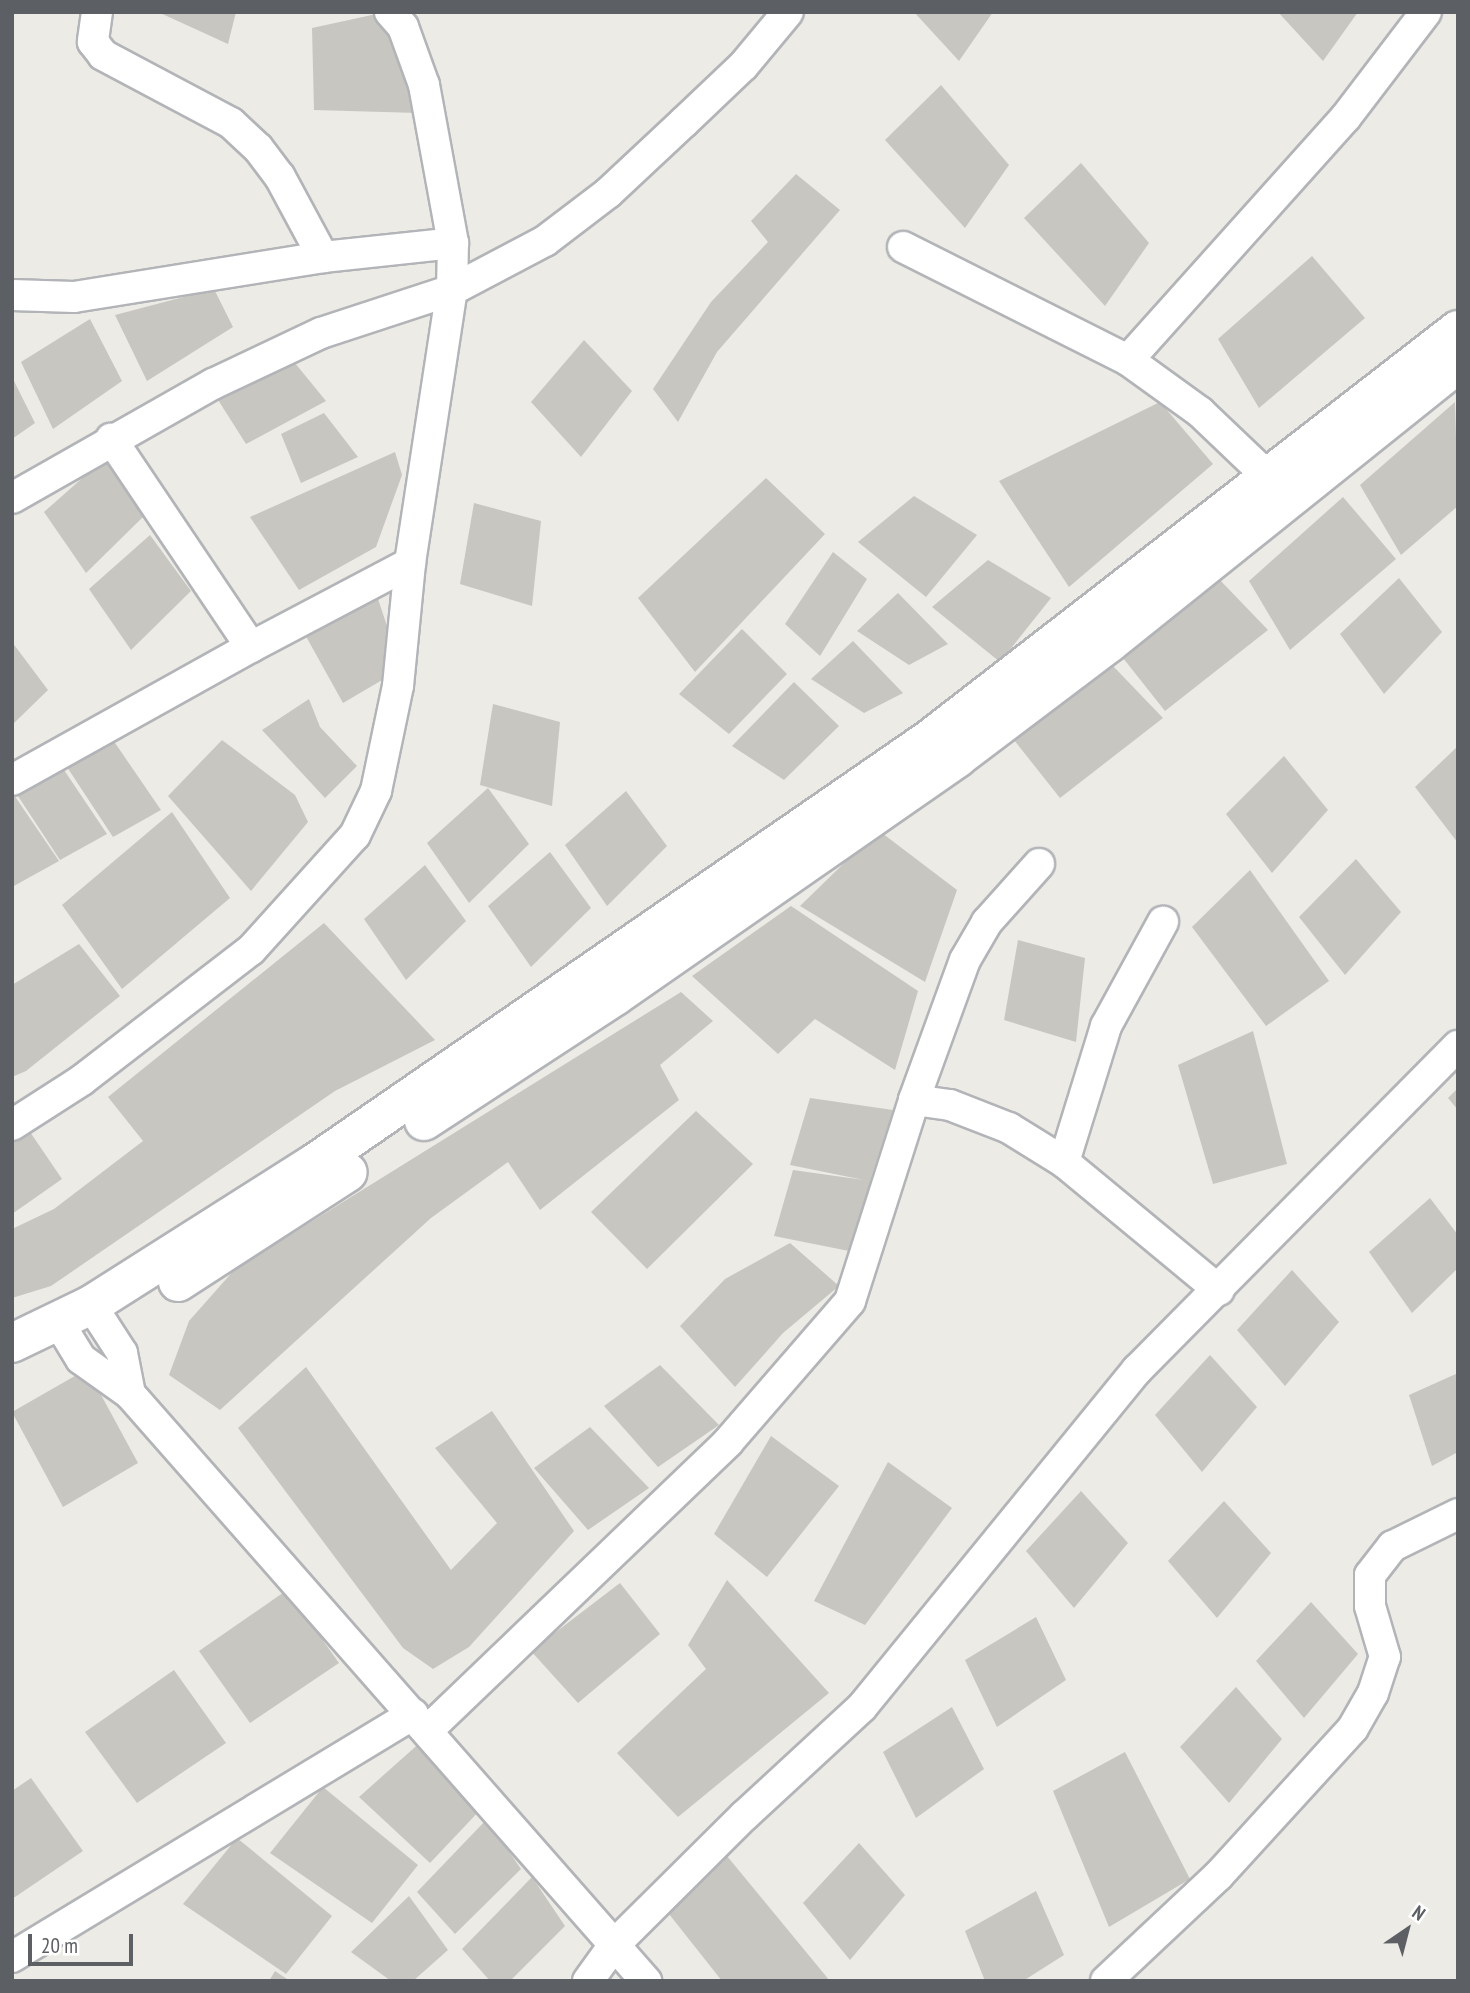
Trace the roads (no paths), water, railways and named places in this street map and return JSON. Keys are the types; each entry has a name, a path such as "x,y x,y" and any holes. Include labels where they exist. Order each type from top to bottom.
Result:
{"main road":[{"path":"1279,486 1458,330"},
{"path":"12,1369 81,1325 930,739 1091,618 1458,363"},
{"path":"12,1343 81,1325"}],"street":[{"path":"97,12 93,42 103,55 231,123 258,148 280,177 323,257"},
{"path":"12,1125 82,1080 251,950 355,835 376,791 398,686 410,563 452,290 453,243 424,85 403,27 390,12"},
{"path":"12,498 111,439 321,333 452,290 545,241 608,193 743,66 788,12"},
{"path":"1128,360 1346,117 1426,12"},
{"path":"12,295 74,297 323,257 453,243"},
{"path":"903,247 1128,360 1200,412 1279,486"},
{"path":"111,439 251,647"},
{"path":"12,780 251,647 410,563"},
{"path":"12,1957 420,1722 728,1442 850,1301 914,1100 965,960 987,922 1039,864"},
{"path":"1064,1162 1106,1026 1129,977 1163,922"},
{"path":"589,1981 614,1945 745,1815 862,1707 1137,1370 1458,1046"},
{"path":"914,1100 950,1105 1009,1128 1064,1162 1219,1290"},
{"path":"81,1325 96,1374 130,1394 646,1981"},
{"path":"1105,1981 1218,1877 1353,1728 1373,1693 1385,1657 1370,1606 1370,1574 1393,1546 1458,1514"}]}
